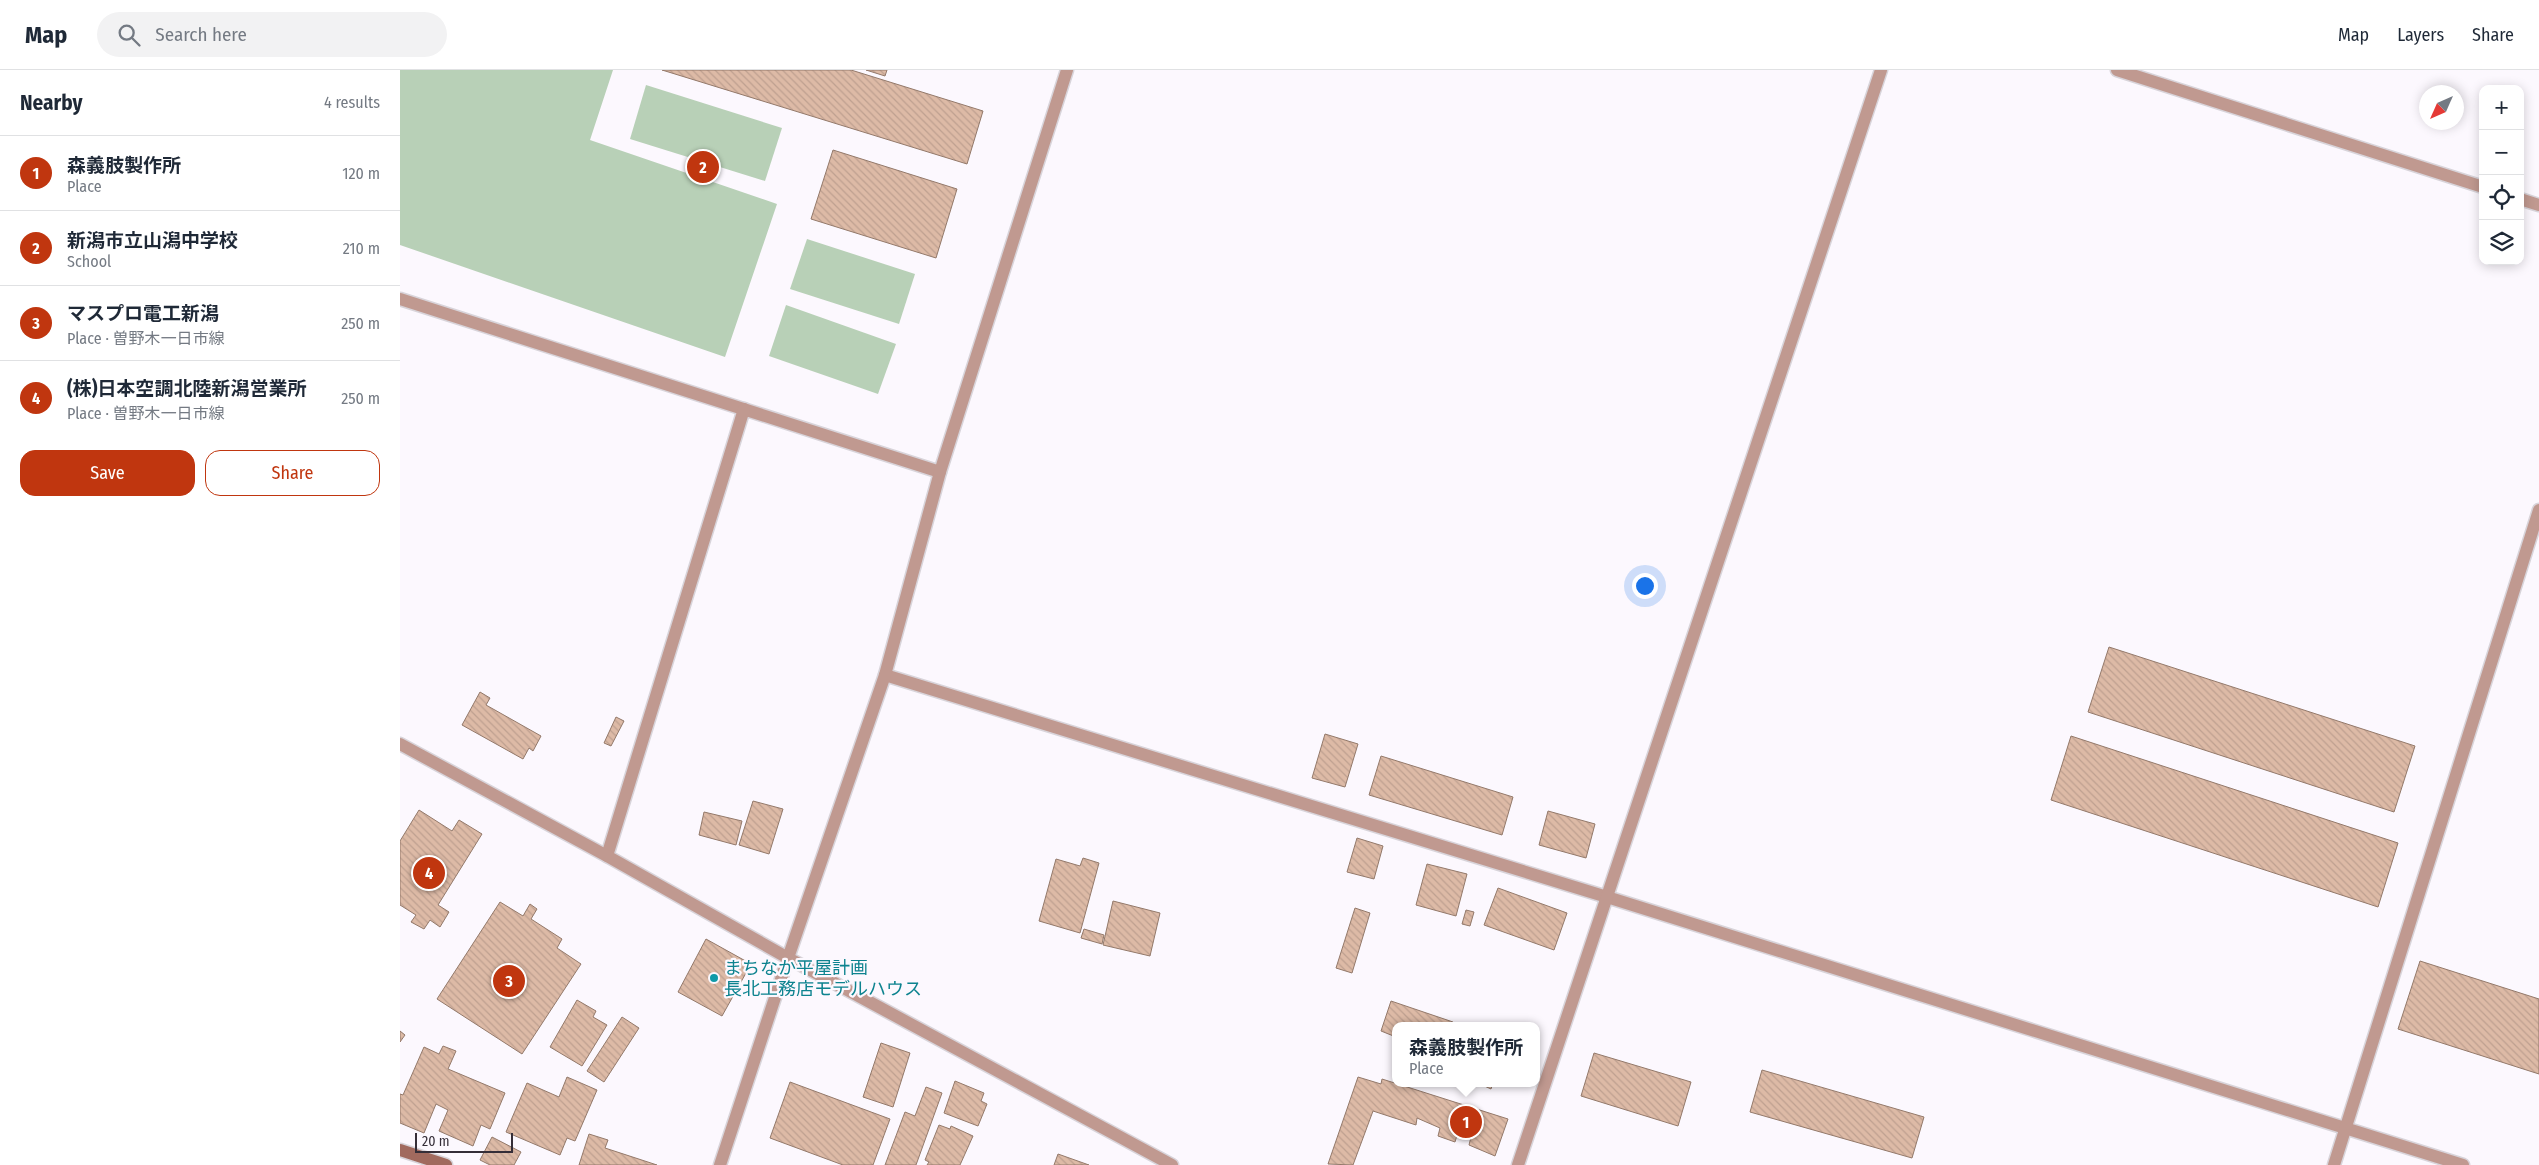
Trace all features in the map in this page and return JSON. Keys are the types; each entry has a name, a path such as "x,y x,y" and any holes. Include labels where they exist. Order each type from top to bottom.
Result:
{"main road":[{"path":"400,1150 446,1165"}],"street":[{"path":"720,1165 788,958 885,675 940,472 1067,70"},
{"path":"1518,1165 1881,70"},
{"path":"2117,70 2479,186"},
{"path":"2524,200 2539,205"},
{"path":"400,299 940,472"},
{"path":"607,856 744,409"},
{"path":"2334,1165 2539,510"},
{"path":"885,675 1607,897 2463,1165"},
{"path":"400,744 607,856 788,958 1172,1165"}],"green space":[{"path":"400,70 613,70 590,140 777,204 725,357 400,245"},
{"path":"646,85 782,128 765,181 630,139"},
{"path":"807,239 915,274 899,324 790,289"},
{"path":"786,305 896,344 878,394 769,356"}],"building":[{"path":"662,70 851,70 983,111 967,164"},
{"path":"866,70 887,70 885,76"},
{"path":"833,150 957,189 936,258 811,219"},
{"path":"2109,647 2415,746 2394,812 2088,712"},
{"path":"480,692 490,698 486,705 541,736 533,751 529,748 523,759 462,725"},
{"path":"616,717 624,721 611,746 604,743"},
{"path":"1325,734 1358,744 1345,787 1312,778"},
{"path":"2071,736 2398,843 2378,907 2051,800"},
{"path":"1381,756 1513,797 1502,835 1369,795"},
{"path":"753,801 783,809 769,854 739,845"},
{"path":"419,810 452,831 459,820 482,834 438,905 449,912 440,927 430,920 424,929 411,922 416,915 400,905 400,841"},
{"path":"1548,811 1595,824 1586,858 1539,845"},
{"path":"704,812 742,821 736,845 699,835"},
{"path":"1357,838 1383,846 1374,879 1347,872"},
{"path":"1083,858 1099,863 1080,933 1039,921 1056,859 1080,866"},
{"path":"1427,864 1467,874 1456,916 1416,905"},
{"path":"1498,888 1567,913 1554,950 1484,925"},
{"path":"1113,901 1160,913 1150,956 1103,945"},
{"path":"500,902 523,916 530,904 537,909 531,919 562,939 557,948 581,964 522,1054 437,999"},
{"path":"1355,908 1370,913 1352,973 1336,968"},
{"path":"1466,910 1474,912 1470,926 1462,924"},
{"path":"1084,929 1104,935 1102,944 1081,938"},
{"name":"まちなか平屋計画 長北工務店モデルハウス","path":"706,939 751,964 722,1016 678,992"},
{"path":"2420,961 2539,999 2539,1074 2398,1029"},
{"path":"577,1000 596,1011 593,1017 607,1025 582,1066 550,1047"},
{"path":"1391,1001 1453,1022 1392,1022 1392,1035 1381,1031"},
{"path":"622,1017 639,1028 604,1082 587,1071"},
{"path":"400,1031 405,1035 400,1042"},
{"path":"881,1043 910,1053 893,1107 863,1097"},
{"path":"443,1046 456,1051 448,1069 505,1093 490,1129 481,1125 473,1146 439,1131 448,1110 436,1104 424,1133 400,1123 400,1094 403,1095 424,1047 439,1054"},
{"path":"1594,1053 1691,1082 1678,1126 1581,1096"},
{"path":"1762,1070 1924,1117 1912,1158 1750,1112"},
{"path":"567,1077 597,1090 575,1141 567,1138 560,1155 506,1132 527,1083 559,1097"},
{"path":"1358,1077 1381,1084 1382,1079 1392,1082 1392,1087 1407,1087 1508,1119 1495,1156 1469,1145 1471,1137 1458,1132 1455,1142 1438,1136 1440,1128 1417,1118 1416,1125 1373,1111 1353,1165 1328,1164"},
{"path":"955,1081 984,1093 981,1101 987,1104 978,1126 944,1113"},
{"path":"790,1082 890,1119 873,1165 843,1165 770,1138"},
{"path":"926,1087 942,1093 916,1165 885,1165 905,1112 915,1116"},
{"path":"939,1125 950,1129 951,1126 973,1136 960,1165 927,1165 929,1162 925,1160"},
{"path":"589,1134 608,1140 605,1148 657,1165 579,1165"},
{"path":"492,1137 521,1152 514,1165 490,1165 480,1160"},
{"path":"1058,1154 1089,1165 1054,1165"}],"place":[{"name":"新潟市立山潟中学校","path":"703,167"},
{"name":"(株)日本空調北陸新潟営業所","path":"429,873"},
{"name":"まちなか平屋計画 長北工務店モデルハウス","path":"714,978"},
{"name":"マスプロ電工新潟","path":"509,981"},
{"name":"森義肢製作所","path":"1466,1122"}]}
